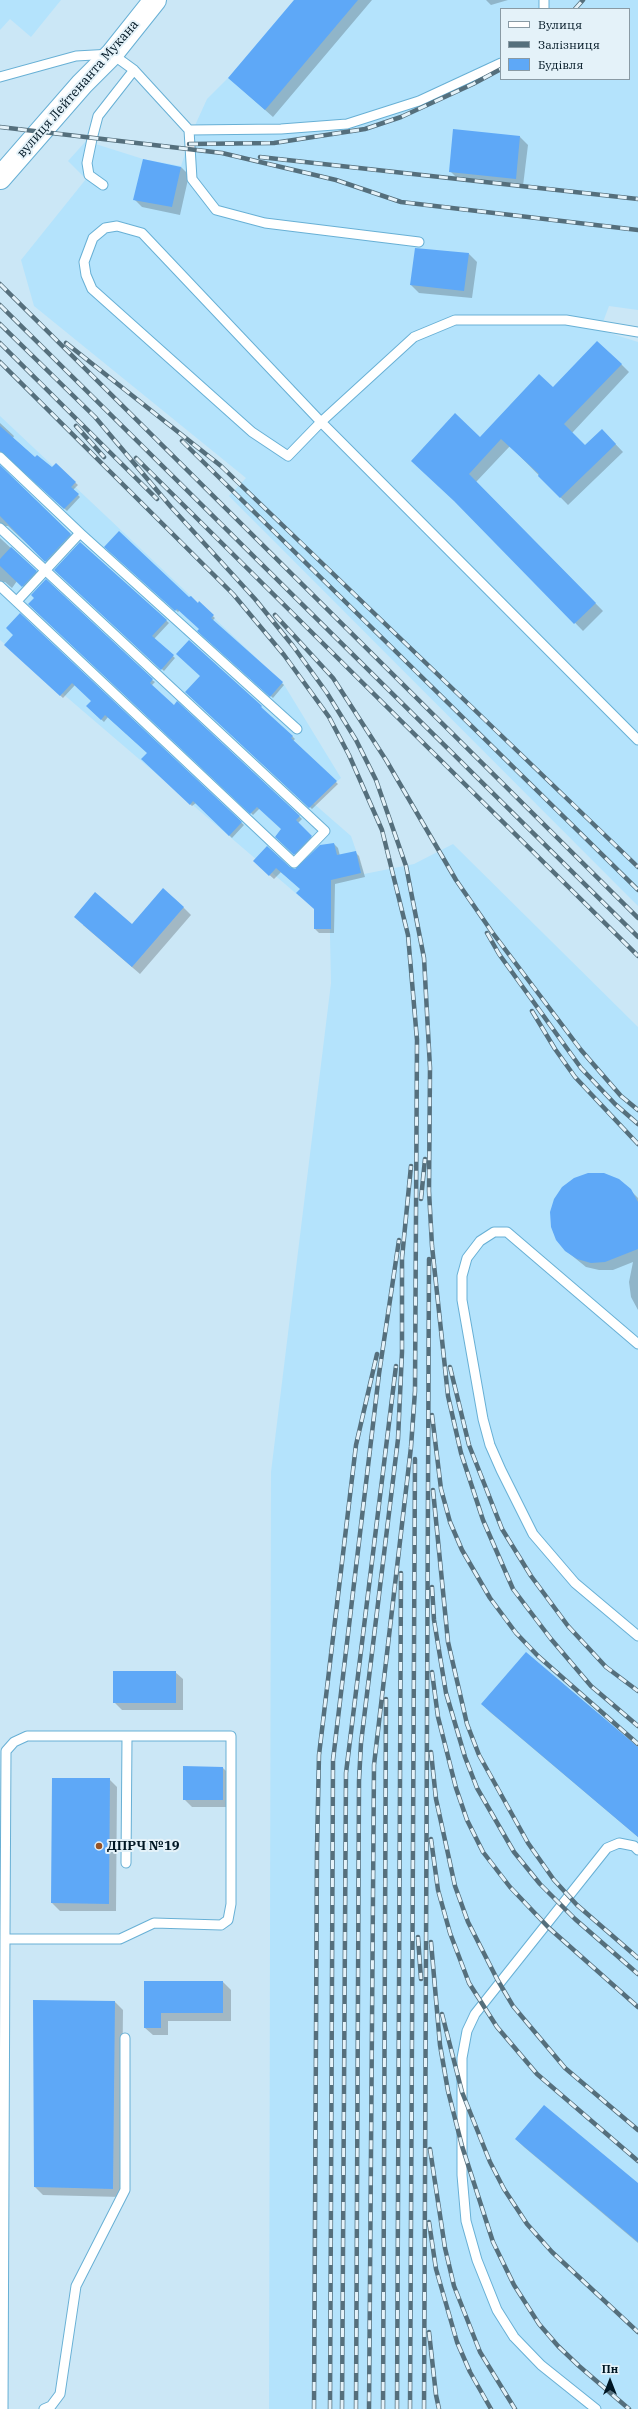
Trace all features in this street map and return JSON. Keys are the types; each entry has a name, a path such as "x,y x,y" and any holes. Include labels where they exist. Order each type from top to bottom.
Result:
{"main road":[{"name":"вулиця Лейтенанта Мукана","path":"0,178 82,84 112,54 155,0"}],"lane":[{"path":"0,77 76,56 112,54 134,70 189,130 192,179 216,210 265,223 419,242"},
{"path":"189,130 281,130 347,124 419,101 500,64"},
{"path":"103,185 89,175 87,163 98,116 134,70"},
{"path":"638,332 566,320 455,320 414,337 321,422 288,456 252,432 92,289 86,275 84,262 93,238 105,228 117,226 142,233 321,422 638,740"},
{"path":"0,457 80,533 297,729"},
{"path":"0,528 325,831 294,862 0,586"},
{"path":"17,602 80,533"},
{"path":"638,1344 506,1232 494,1232 480,1241 467,1258 462,1276 462,1300 482,1419 498,1464 533,1534 575,1583 638,1636"},
{"path":"3,2409 5,1939 6,1751 14,1742 27,1736 231,1736 230,1904 228,1920 222,1925 154,1923 120,1939 5,1939"},
{"path":"126,1863 127,1737"},
{"path":"596,2409 541,2365 514,2337 498,2310 477,2260 466,2222 462,2175 462,2058 467,2031 475,2014 607,1848 619,1843 634,1846 638,1850"},
{"path":"44,2409 51,2406 60,2394 76,2286 125,2190 125,2038"}],"shaded area":[{"path":"0,0 61,0 31,37 10,19 0,30"},
{"path":"294,0 638,0 638,310 609,306 600,330 638,342 638,906 229,496 246,478 34,306 21,260 86,179 68,161 86,141 143,159 181,166 192,132 207,99 228,78"},
{"path":"0,416 283,683 341,778 312,802 351,836 364,874 414,864 453,844 638,1027 638,2409 269,2409 271,1472 331,983 329,890 299,896 0,640"}],"building":[{"path":"294,0 358,0 265,110 228,78"},
{"path":"453,129 520,136 516,179 449,172"},
{"path":"143,159 181,167 172,207 133,200"},
{"path":"415,248 469,253 464,291 410,285"},
{"path":"597,341 622,364 564,424 585,445 602,429 616,444 560,498 538,476 539,474 501,439 469,474 596,603 574,624 454,501 411,461 455,413 480,437 539,374 553,387"},
{"path":"0,426 35,457 37,455 52,467 56,463 76,482 71,487 79,494 64,509 0,451"},
{"path":"0,465 71,534 45,562 0,516"},
{"path":"119,531 189,597 191,596 198,603 199,601 214,615 211,618 283,682 270,697 197,631 199,629 177,609 175,611 104,547"},
{"path":"80,542 167,620 152,636 174,655 161,670 54,570"},
{"path":"11,547 37,571 22,587 0,566 0,559"},
{"path":"46,579 153,679 150,683 174,705 177,701 300,816 296,820 312,836 294,855 275,837 281,829 257,807 250,814 28,604 34,598 31,595"},
{"path":"20,613 242,822 229,836 193,801 190,805 141,759 147,753 105,715 101,720 86,706 91,701 72,683 60,696 4,645 13,635 6,628"},
{"path":"189,640 262,706 261,707 293,736 291,738 337,781 309,808 185,692 200,676 176,654"},
{"path":"334,843 337,855 356,851 361,873 331,880 331,929 314,929 314,909 296,893 300,889 276,868 269,876 253,861 267,846 290,867 295,869 320,845"},
{"path":"163,888 184,907 132,967 74,917 95,892 132,924"},
{"path":"588,1173 604,1173 619,1179 631,1189 638,1202 638,1249 605,1262 591,1263 577,1259 565,1251 556,1240 551,1227 550,1212 554,1199 562,1187 574,1178"},
{"path":"526,1652 638,1747 638,1837 481,1704"},
{"path":"113,1671 176,1671 176,1703 113,1703"},
{"path":"183,1766 223,1767 223,1800 183,1800"},
{"path":"52,1778 110,1778 109,1904 51,1903"},
{"path":"144,1981 223,1981 223,2013 161,2013 161,2028 144,2028"},
{"path":"33,2000 115,2001 113,2189 34,2187"},
{"path":"544,2105 638,2183 638,2242 515,2139"}],"railway":[{"path":"576,8 583,0"},
{"path":"189,144 274,143 365,129 401,117 473,84 500,70"},
{"path":"0,127 222,153 336,180 401,202 638,230"},
{"path":"260,157 638,199"},
{"path":"0,284 638,918"},
{"path":"0,305 638,937"},
{"path":"0,324 95,417 171,507 255,599 293,646 327,693 356,740 376,780 406,866 424,958 430,1068 429,1191 432,1246 448,1396 461,1453 483,1520 513,1589 551,1639 591,1686 638,1726"},
{"path":"0,343 157,499"},
{"path":"66,343 221,466 638,867"},
{"path":"0,362 233,594 284,655 329,717 349,755 382,830 408,935 417,1040 415,1391 411,1447 374,1765 369,2409"},
{"path":"76,426 104,457"},
{"path":"182,441 638,890"},
{"path":"136,458 638,956"},
{"path":"275,615 333,678 386,760 456,880 492,932 581,1050 621,1096 638,1110"},
{"path":"487,933 499,954 581,1068 615,1104 638,1124"},
{"path":"532,1011 555,1049 575,1077 638,1144"},
{"path":"421,1199 425,1159"},
{"path":"356,2409 359,1781 361,1743 398,1439 402,1352 402,1258 411,1166"},
{"path":"330,2409 333,1760 379,1374 399,1240"},
{"path":"424,2409 429,1259"},
{"path":"314,2409 317,1849 319,1755 356,1445 377,1354"},
{"path":"342,2409 346,1773 396,1366"},
{"path":"450,1367 469,1445 502,1529 531,1576 568,1626 606,1667 638,1691"},
{"path":"432,1415 441,1489 450,1522 462,1550 490,1598 516,1633 538,1656 638,1744"},
{"path":"410,2409 415,1459"},
{"path":"433,1490 448,1642 467,1724 479,1755 528,1843 554,1880 577,1905 638,1958"},
{"path":"397,2409 401,1573"},
{"path":"432,1587 434,1620 446,1693 465,1757 477,1788 514,1852 540,1884 575,1919 638,1974"},
{"path":"432,1672 438,1717 456,1788 467,1820 483,1852 510,1887 549,1928 638,2007"},
{"path":"383,2409 386,1699"},
{"path":"431,1752 436,1799 455,1886 468,1922 497,1979 513,2006 565,2068 638,2130"},
{"path":"431,1839 438,1890 450,1933 469,1983 497,2027 537,2074 638,2161"},
{"path":"418,1937 421,1979"},
{"path":"431,1942 440,2045 448,2091 462,2146 493,2242 514,2285 539,2324 558,2346 579,2366 629,2409"},
{"path":"442,2014 462,2092 490,2162 504,2189 527,2224 552,2252 638,2332"},
{"path":"430,2149 445,2248 454,2286 480,2352 515,2409"},
{"path":"429,2222 436,2269 457,2342 470,2372 491,2409"},
{"path":"429,2332 439,2409"}],"place":[{"name":"ДПРЧ №19","path":"99,1846"}]}
